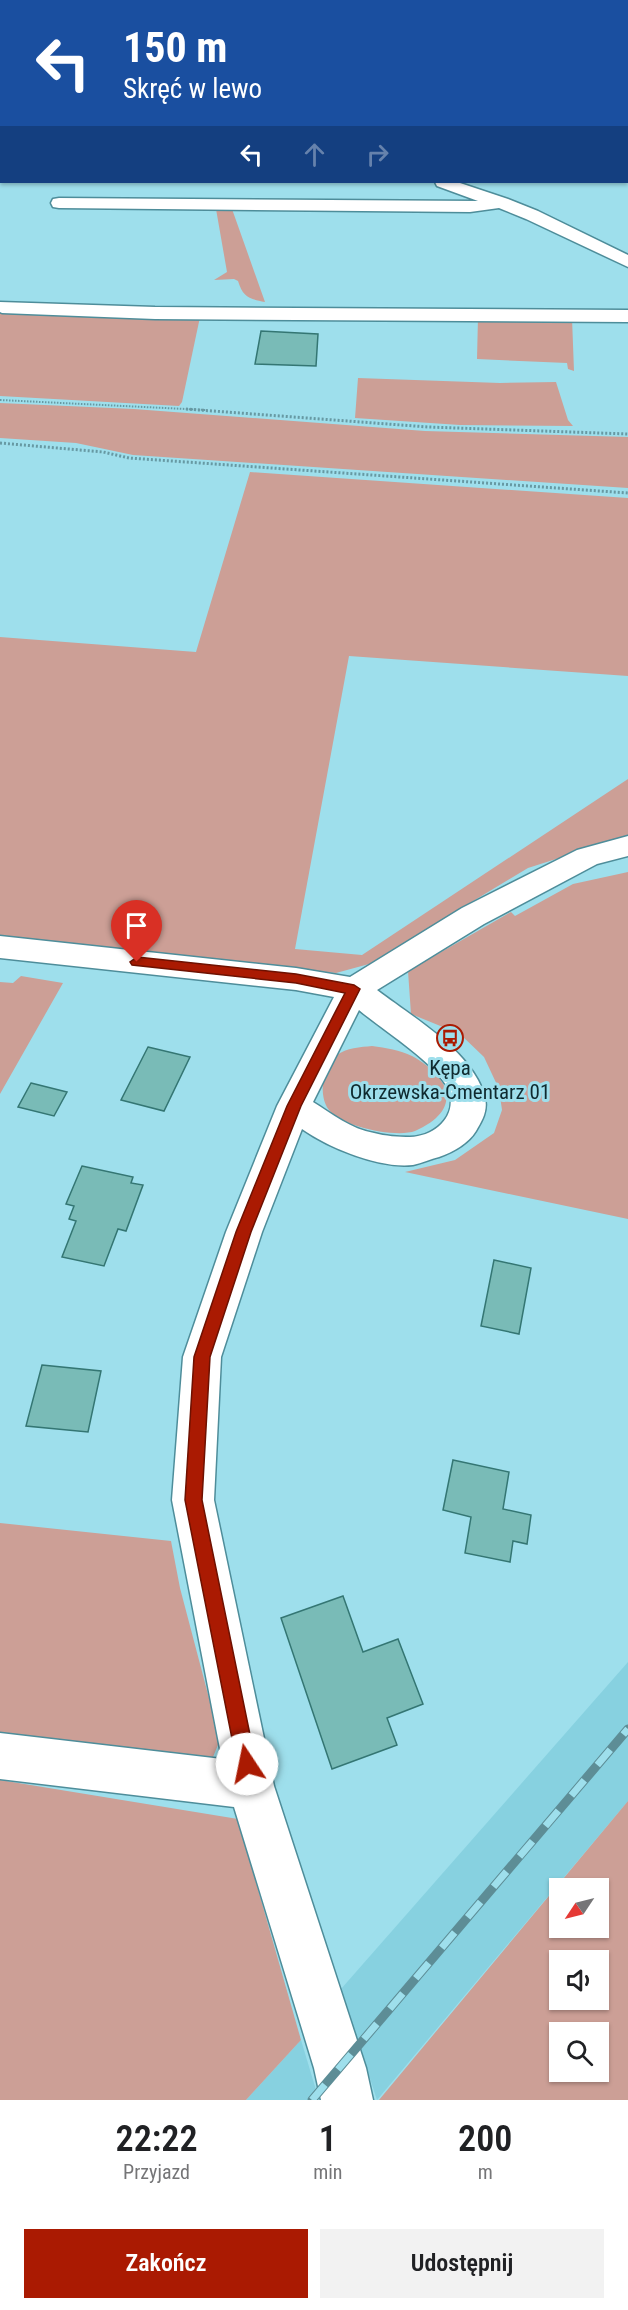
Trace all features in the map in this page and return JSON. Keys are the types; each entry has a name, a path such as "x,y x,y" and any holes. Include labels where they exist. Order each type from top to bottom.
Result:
{"street":[{"path":"446,183 532,215 628,262"},
{"path":"59,202 458,207 502,203"},
{"path":"2,307 155,313 628,316"},
{"path":"347,2100 340,2068 251,1786 193,1500 202,1357 244,1232 294,1106 354,989 473,916 587,857 628,846"},
{"path":"0,947 296,979 354,989 448,1064 461,1081 468,1098 468,1115 459,1129 439,1143 412,1151 371,1147 333,1133 294,1106"},
{"path":"0,1756 251,1786"}],"path":[{"path":"0,400 136,405 428,427 628,434"},
{"path":"0,443 103,452 129,458 628,493"}],"shaded area":[{"path":"216,209 232,209 265,302 247,296 238,281 234,279 214,280 227,272"},
{"path":"0,311 200,317 182,402 179,406 0,396"},
{"path":"478,317 572,318 574,371 568,369 567,363 477,359"},
{"path":"358,378 500,383 556,382 568,420 573,426 460,425 355,418"},
{"path":"0,403 134,409 425,431 628,437 628,488 133,455 76,443 0,438"},
{"path":"250,472 628,498 628,676 349,656 295,949 362,955 628,779 628,836 528,868 369,964 336,973 0,936 0,637 196,652"},
{"path":"628,872 628,1219 405,1172 455,1160 494,1133 502,1110 499,1089 484,1057 460,1034 411,1014 408,971 511,912 515,916 573,884"},
{"path":"21,976 63,983 0,1094 0,982 13,983"},
{"path":"372,1046 412,1056 436,1074 443,1084 446,1104 440,1114 430,1123 407,1133 383,1132 357,1126 335,1116 329,1110 324,1097 323,1081 332,1060 345,1051"},
{"path":"0,1523 171,1541 180,1588 220,1740 213,1757 196,1766 0,1738"},
{"path":"628,1662 628,1801 563,1878 549,1878 549,1895 377,2100 341,1989"},
{"path":"0,1780 238,1819 301,2040 246,2100 0,2100"},
{"path":"628,1801 628,2100 379,2100 549,1896 549,1938 609,1938 609,1878 564,1878"},
{"path":"301,2040 319,2100 246,2100"}],"building":[{"path":"261,331 318,334 316,366 255,364"},
{"path":"148,1047 190,1057 164,1111 121,1100"},
{"path":"31,1083 67,1092 54,1116 18,1107"},
{"path":"82,1166 133,1177 131,1183 143,1185 126,1231 118,1229 104,1266 62,1257 76,1221 69,1219 74,1206 66,1204"},
{"path":"494,1260 531,1268 519,1334 481,1326"},
{"path":"42,1365 101,1371 88,1432 26,1426"},
{"path":"453,1460 509,1472 503,1509 531,1515 527,1544 513,1541 510,1562 465,1553 471,1517 443,1510"},
{"path":"343,1596 363,1652 398,1639 423,1704 387,1718 397,1745 332,1769 281,1618"}],"railway":[{"path":"312,2100 628,1729"}],"place":[{"name":"Kępa Okrzewska-Cmentarz 01","path":"450,1038"}],"route":[{"path":"137,962 296,979 354,989 294,1106 244,1232 202,1357 193,1500 247,1764"}]}
